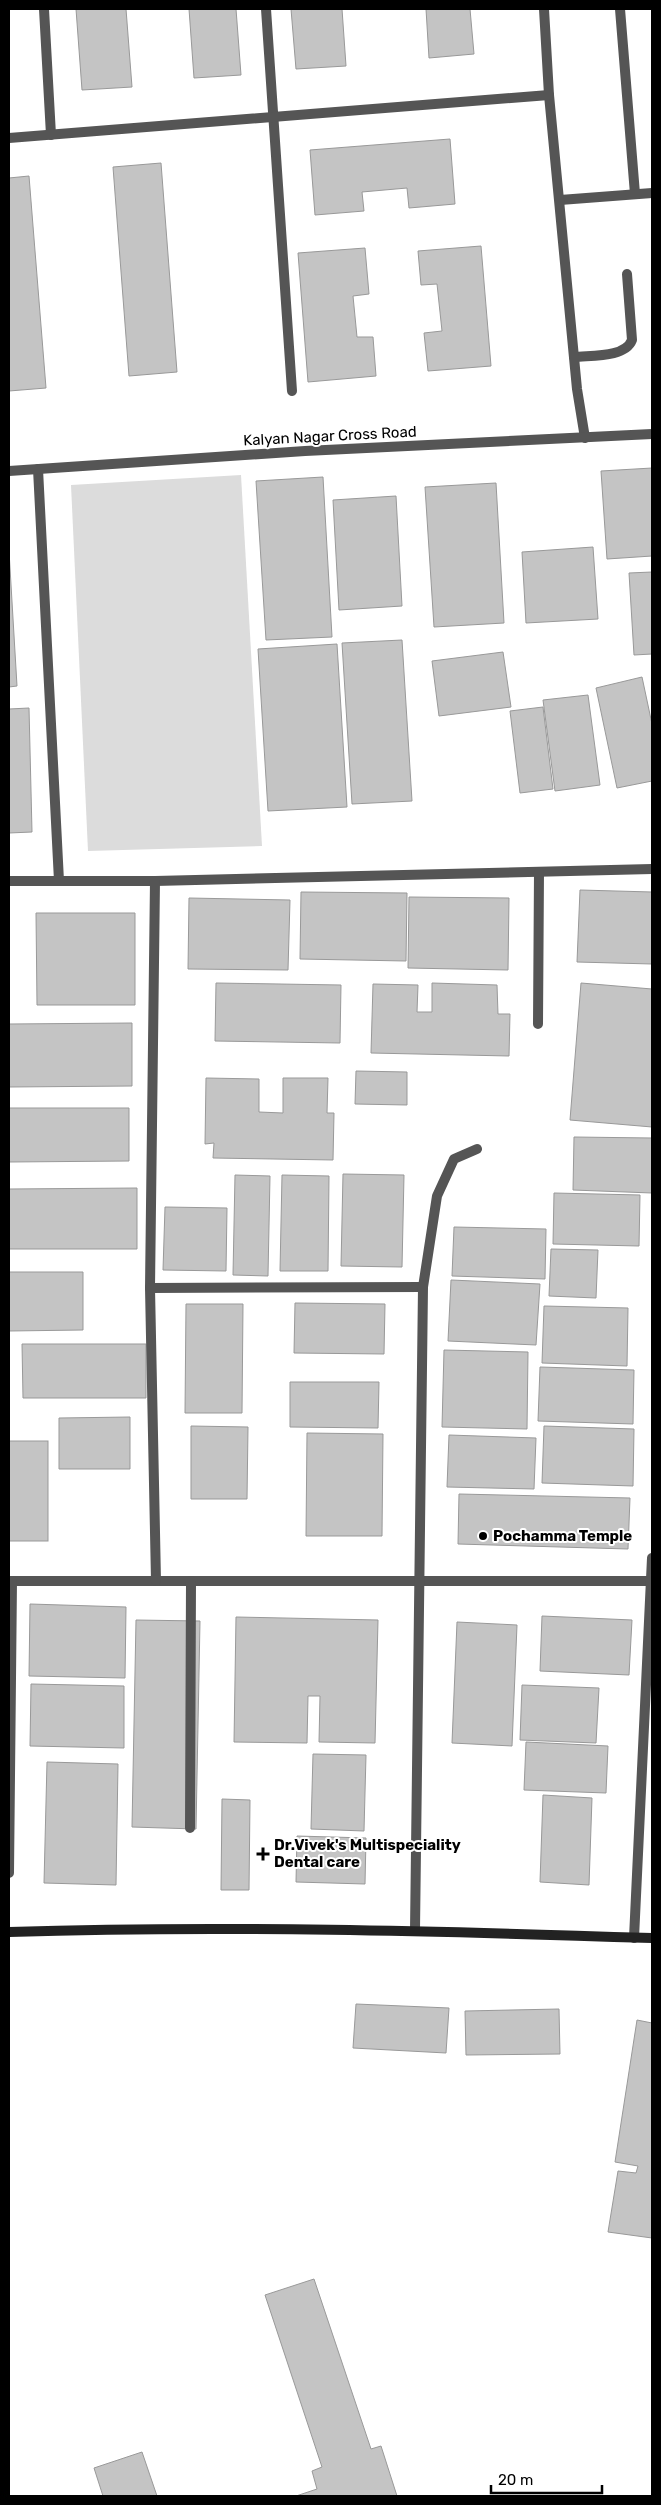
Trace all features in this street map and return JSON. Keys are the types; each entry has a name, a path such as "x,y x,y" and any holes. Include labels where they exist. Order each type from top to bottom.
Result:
{"main road":[{"path":"9,1932 124,1928 416,1930 652,1938"}],"street":[{"path":"44,9 51,134"},
{"path":"266,9 275,117 292,391"},
{"path":"544,9 549,95 574,357 585,438"},
{"path":"620,9 635,194"},
{"path":"9,138 549,95"},
{"path":"560,200 652,193"},
{"path":"574,357 618,352 630,345 632,340 627,274"},
{"name":"Kalyan Nagar Cross Road","path":"9,471 305,451 652,434"},
{"path":"38,469 59,881"},
{"path":"9,881 155,881 652,869"},
{"path":"538,1024 539,872"},
{"path":"155,881 150,1288 156,1581"},
{"path":"416,1930 423,1287 437,1196 454,1160 477,1149"},
{"path":"150,1288 423,1287"},
{"path":"634,1938 652,1558"},
{"path":"9,1873 10,1581 651,1581"},
{"path":"190,1828 191,1581"}],"shaded area":[{"path":"241,475 262,846 88,851 71,485"}],"building":[{"path":"76,9 126,9 132,87 82,90"},
{"path":"189,9 236,9 241,75 194,78"},
{"path":"291,9 342,9 346,66 296,69"},
{"path":"426,9 470,9 474,54 429,58"},
{"path":"450,139 455,204 409,208 407,188 362,192 364,211 315,215 310,150"},
{"path":"161,163 177,372 129,376 113,167"},
{"path":"29,176 46,388 9,391 9,178"},
{"path":"481,246 491,366 428,371 424,333 442,331 437,284 421,285 418,251"},
{"path":"365,248 369,294 353,296 357,337 373,337 376,376 308,382 298,253"},
{"path":"652,468 652,556 607,559 601,471"},
{"path":"323,477 332,637 266,640 256,481"},
{"path":"496,483 504,623 434,627 425,487"},
{"path":"396,496 402,606 339,610 333,500"},
{"path":"593,547 598,619 526,623 522,552"},
{"path":"9,551 17,686 9,687"},
{"path":"652,572 652,654 634,655 629,573"},
{"path":"402,640 412,801 352,804 342,643"},
{"path":"337,644 347,807 268,811 258,649"},
{"path":"503,652 511,707 439,716 432,661"},
{"path":"642,677 652,724 652,781 617,788 596,688"},
{"path":"588,695 600,785 555,791 543,700"},
{"path":"543,707 553,789 520,793 510,711"},
{"path":"29,708 32,832 9,833 9,709"},
{"path":"580,890 652,892 652,964 577,962"},
{"path":"301,892 407,893 406,961 300,959"},
{"path":"409,897 509,898 508,970 408,968"},
{"path":"189,898 290,900 288,970 188,969"},
{"path":"36,913 135,913 135,1005 37,1005"},
{"path":"216,983 341,985 340,1043 215,1041"},
{"path":"432,983 497,985 498,1014 510,1014 509,1056 371,1053 373,984 418,985 417,1012 432,1012"},
{"path":"581,983 652,989 652,1127 570,1120"},
{"path":"132,1023 132,1086 9,1087 9,1024"},
{"path":"356,1071 407,1072 407,1105 355,1104"},
{"path":"206,1078 259,1079 259,1112 283,1113 283,1078 328,1078 327,1113 334,1113 333,1160 213,1158 214,1143 205,1144"},
{"path":"9,1108 129,1108 129,1161 9,1162"},
{"path":"574,1137 652,1138 652,1193 573,1190"},
{"path":"343,1174 404,1175 402,1267 341,1266"},
{"path":"235,1175 270,1176 268,1276 233,1275"},
{"path":"282,1175 329,1176 328,1271 280,1271"},
{"path":"137,1188 137,1249 9,1249 9,1189"},
{"path":"554,1193 640,1195 639,1246 553,1244"},
{"path":"165,1207 227,1208 226,1271 163,1270"},
{"path":"454,1227 546,1229 545,1279 452,1276"},
{"path":"551,1249 598,1250 596,1298 549,1296"},
{"path":"9,1272 83,1272 83,1330 9,1331"},
{"path":"451,1280 540,1284 536,1345 448,1341"},
{"path":"295,1303 385,1304 384,1354 294,1353"},
{"path":"186,1304 243,1304 242,1413 185,1413"},
{"path":"544,1306 628,1308 627,1366 542,1363"},
{"path":"22,1344 146,1344 146,1398 23,1398"},
{"path":"444,1350 528,1352 527,1429 442,1427"},
{"path":"540,1367 634,1370 633,1424 538,1421"},
{"path":"290,1382 379,1382 378,1428 290,1427"},
{"path":"130,1417 130,1469 59,1469 59,1418"},
{"path":"191,1426 248,1427 247,1499 191,1499"},
{"path":"544,1426 634,1429 633,1486 542,1483"},
{"path":"307,1433 383,1434 382,1536 306,1536"},
{"path":"449,1435 536,1438 534,1489 447,1487"},
{"path":"9,1441 48,1441 48,1541 9,1541"},
{"path":"459,1494 630,1498 628,1549 458,1544"},
{"path":"30,1604 126,1607 125,1678 29,1676"},
{"path":"542,1616 632,1620 629,1675 540,1671"},
{"path":"236,1617 378,1620 375,1743 319,1742 320,1696 308,1696 307,1743 234,1742"},
{"path":"136,1620 200,1621 196,1829 132,1827"},
{"path":"457,1622 517,1625 512,1746 452,1743"},
{"path":"31,1684 124,1686 124,1748 30,1746"},
{"path":"522,1685 599,1688 596,1743 520,1740"},
{"path":"526,1742 608,1746 606,1793 524,1790"},
{"path":"313,1754 366,1755 364,1831 311,1829"},
{"path":"47,1762 118,1764 116,1885 44,1883"},
{"path":"543,1795 592,1798 589,1885 540,1882"},
{"path":"222,1799 250,1800 249,1890 221,1890"},
{"path":"297,1836 366,1838 365,1884 296,1882"},
{"path":"356,2004 449,2008 446,2053 353,2048"},
{"path":"559,2009 560,2054 466,2055 465,2011"},
{"path":"637,2020 652,2023 652,2238 608,2232 618,2171 636,2173 638,2166 615,2162"},
{"path":"314,2279 371,2449 381,2446 397,2496 296,2496 317,2489 312,2471 322,2467 265,2295"},
{"path":"142,2452 157,2496 103,2496 94,2468"}],"place":[{"name":"Pochamma Temple","path":"483,1536"},
{"name":"Dr.Vivek's Multispeciality Dental care","path":"263,1854"}]}
